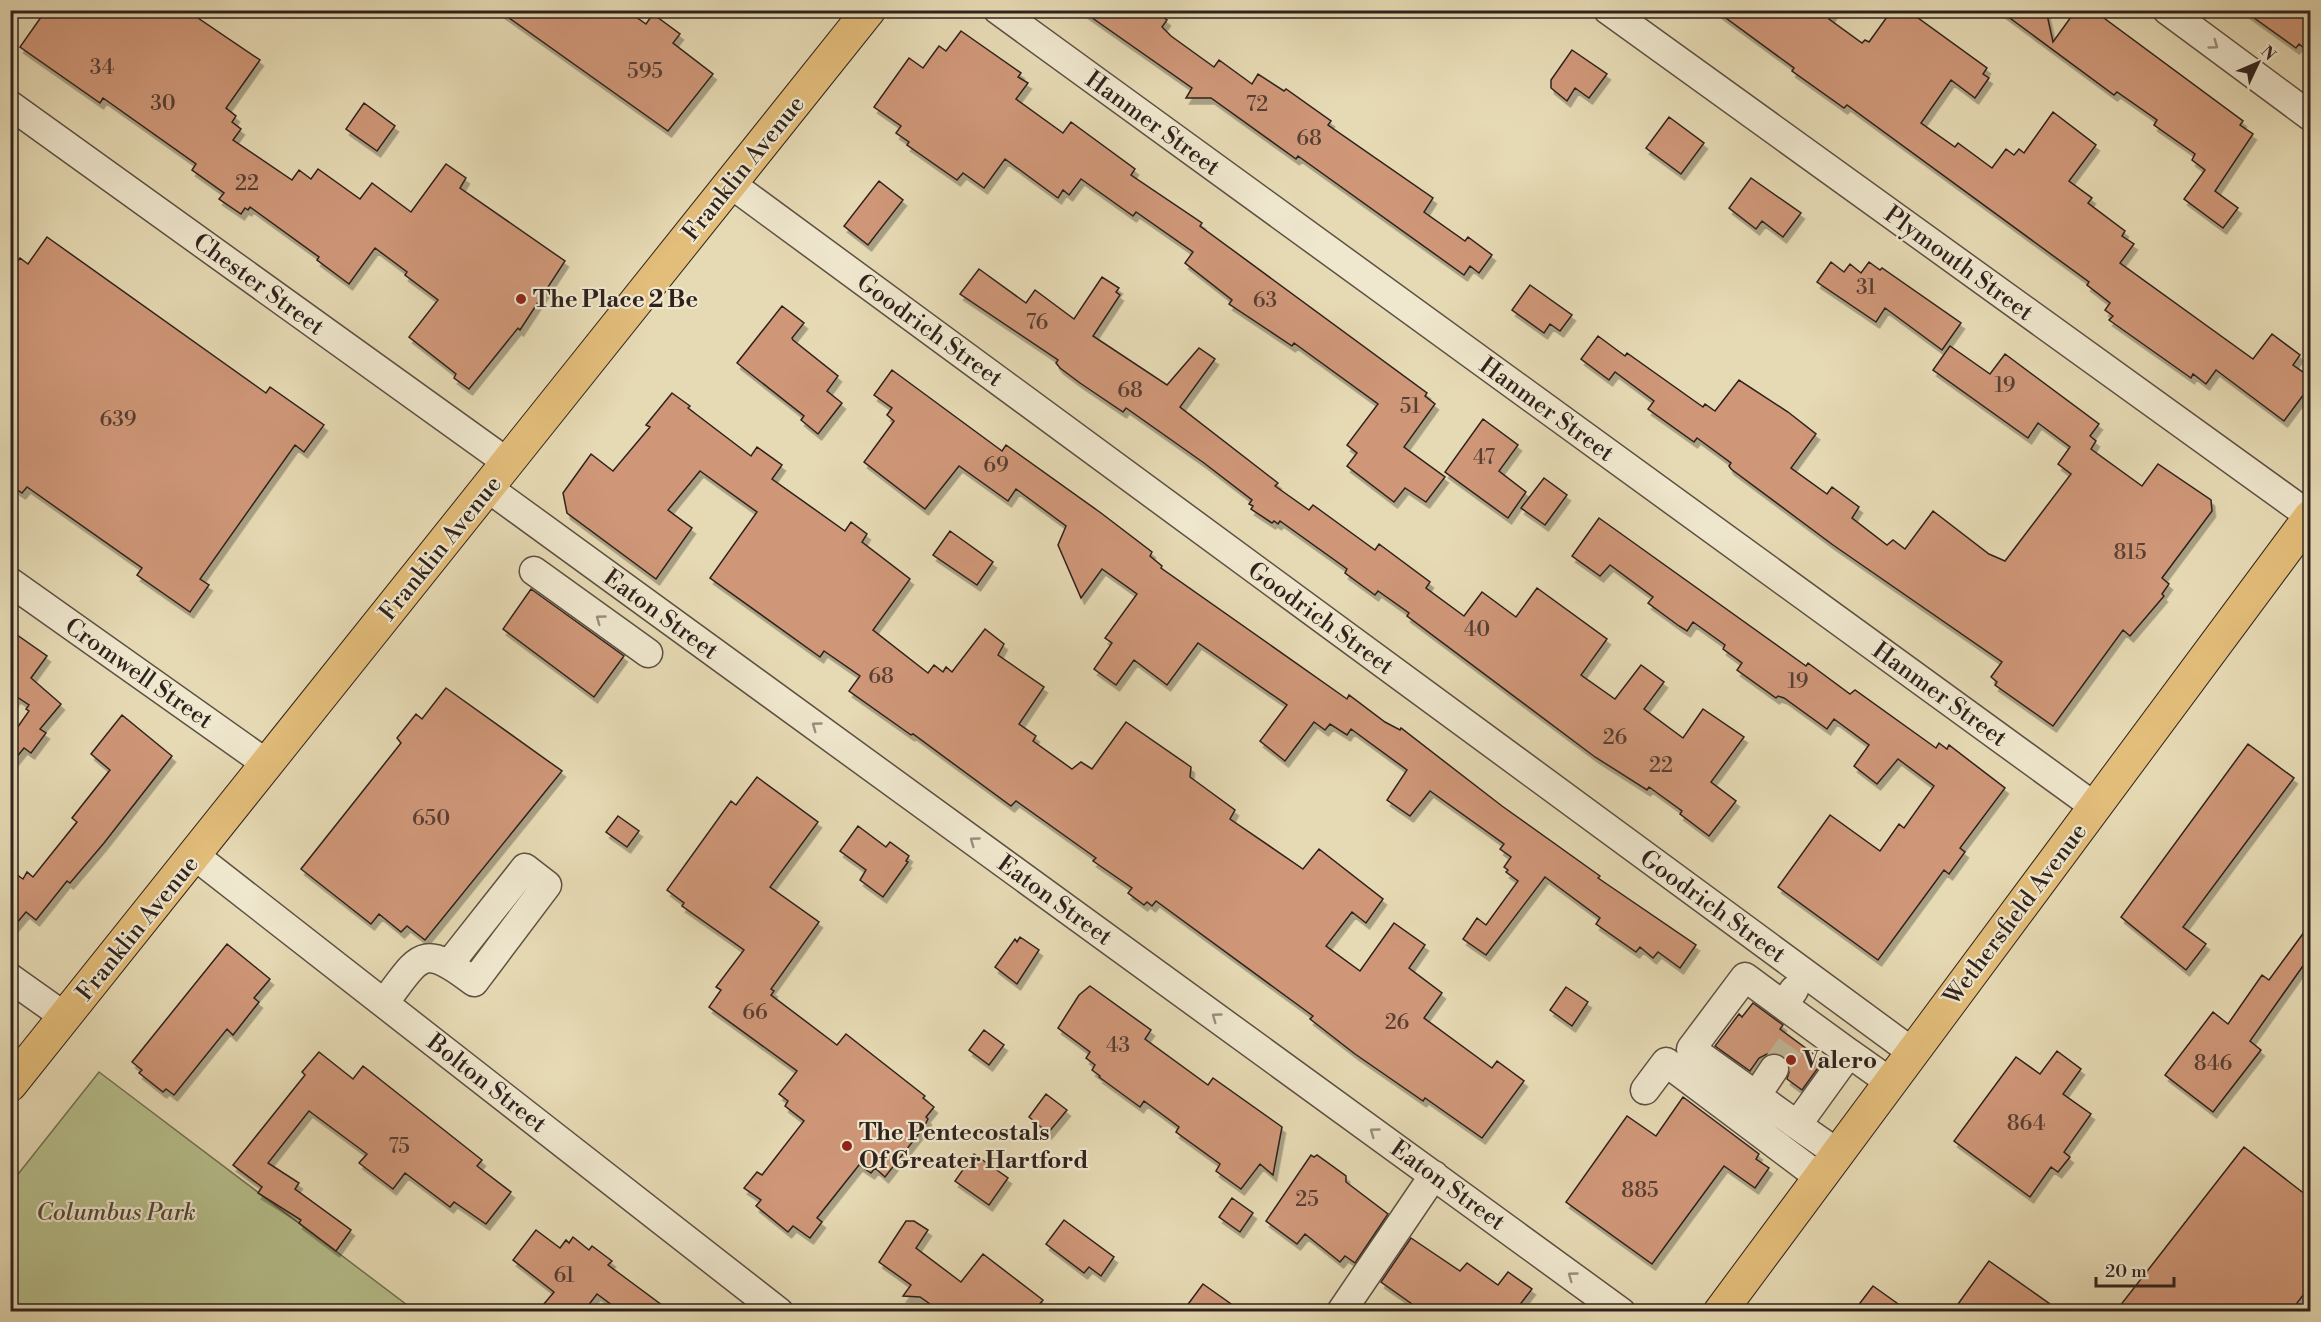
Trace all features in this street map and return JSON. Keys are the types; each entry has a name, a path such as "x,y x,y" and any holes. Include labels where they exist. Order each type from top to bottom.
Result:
{"main road":[{"name":"Franklin Avenue","path":"10,1085 869,10"},
{"name":"Wethersfield Avenue","path":"1720,1311 2310,516"}],"street":[{"name":"Hanmer Street","path":"998,10 2095,807"},
{"name":"Plymouth Street","path":"1608,10 2310,516"},
{"path":"2167,10 2310,116"},
{"name":"Chester Street","path":"10,105 508,463"},
{"name":"Goodrich Street","path":"731,184 1912,1052"},
{"name":"Eaton Street","path":"488,488 1620,1311"},
{"path":"534,571 648,653"},
{"name":"Cromwell Street","path":"10,582 267,764"},
{"name":"Bolton Street","path":"194,855 779,1311"},
{"path":"384,1003 418,962 435,957 450,963"},
{"path":"1783,1005 1805,974"},
{"path":"1828,1165 1797,1125 1691,1049 1745,977 1783,1005 1801,1031 1848,1053 1890,1083"},
{"path":"10,978 65,1017"},
{"path":"1797,1125 1848,1053"},
{"path":"1645,1090 1666,1062 1828,1165"},
{"path":"1756,1096 1774,1070"},
{"path":"1341,1311 1434,1175"}],"green space":[{"name":"Columbus Park","path":"99,1072 415,1311 11,1311 11,1183"}],"building":[{"path":"46,10 179,10 185,17 189,12 260,60 226,108 236,116 232,122 241,129 233,140 292,180 299,170 311,179 318,169 360,199 372,183 411,212 446,164 466,178 460,188 565,261 520,330 518,328 469,389 454,378 456,374 409,337 438,300 405,275 407,272 375,248 349,284 317,260 319,257 250,207 248,210 245,208 241,214 219,199 224,193 192,170 196,164 103,98 100,103 20,47"},
{"path":"498,10 626,10 646,24 653,14 680,34 673,43 713,74 668,131"},
{"path":"1081,10 1154,10 1167,20 1162,27 1171,36 1214,67 1219,60 1252,84 1258,74 1284,91 1286,89 1331,121 1328,125 1433,198 1424,212 1465,241 1468,237 1492,255 1479,273 1470,266 1464,275 1298,156 1296,159 1211,98 1186,98 1192,88"},
{"path":"1715,10 1835,10 1829,19 1862,43 1865,40 1869,42 1892,10 1907,10 1987,68 1983,74 1989,78 1975,98 1951,80 1921,123 1955,147 1958,143 1992,168 2006,149 2014,155 2019,149 2024,153 2053,112 2096,145 2069,181 2092,198 2088,203 2125,231 2122,236 2134,244 2120,263 2253,359 2272,334 2300,355 2293,365 2310,377 2310,386 2284,421 2216,370 2206,384 2193,374 2191,378 2109,320 2113,316 2105,310 2110,303 2087,285 2089,282 1847,105 1844,108 1792,71 1794,68"},
{"path":"1999,10 2046,10 2053,42 2076,10 2093,10 2243,121 2240,125 2253,134 2215,191 2238,208 2223,228 2184,199 2205,170 2192,160 2195,154 2154,125 2157,120 2117,92 2114,95"},
{"path":"2243,10 2310,10 2310,53 2299,44 2296,48"},
{"path":"961,31 1021,73 1018,77 1028,83 1016,99 1063,133 1071,122 1135,169 1131,175 1202,223 1200,226 1427,393 1425,396 1435,404 1404,447 1445,477 1426,502 1405,488 1394,502 1347,466 1357,453 1347,445 1378,404 1294,343 1292,346 1229,304 1232,300 1185,263 1193,252 1136,212 1133,216 1081,179 1069,195 1063,190 1058,198 1005,159 984,188 963,173 957,180 907,145 909,142 896,133 901,126 874,107 909,58 923,68 939,46 946,51"},
{"path":"1572,50 1607,74 1589,98 1575,88 1567,101 1551,88 1551,80"},
{"path":"364,103 395,126 377,151 346,129"},
{"path":"1669,117 1704,143 1681,174 1646,148"},
{"path":"1751,178 1801,213 1783,237 1762,221 1756,229 1729,208"},
{"path":"879,181 903,200 868,245 844,226"},
{"path":"47,237 266,393 270,387 324,425 304,452 295,445 200,579 209,585 190,612 137,575 142,568 27,487 22,493 10,485 10,271 20,258 28,264"},
{"path":"1831,262 1844,272 1850,264 1861,273 1869,262 1880,270 1882,268 1961,323 1942,350 1885,308 1876,322 1817,282"},
{"path":"979,269 1026,303 1035,290 1074,319 1102,277 1119,288 1116,292 1120,295 1093,336 1167,385 1199,348 1215,359 1180,407 1278,483 1275,486 1309,510 1313,505 1375,550 1379,544 1430,582 1426,588 1464,616 1482,592 1516,617 1537,588 1607,639 1581,675 1615,699 1641,665 1664,682 1644,709 1683,738 1703,709 1744,737 1711,782 1736,801 1709,836 1680,814 1682,811 1649,787 1647,790 1595,757 1407,616 1409,613 1378,591 1375,595 1345,573 1347,569 1280,521 1278,524 1274,521 1272,523 1251,509 1253,506 1249,504 1252,500 1204,463 1126,408 1123,412 1080,383 1060,368 1056,363 1058,360 960,294"},
{"path":"1530,285 1572,315 1560,331 1550,324 1544,333 1512,310"},
{"path":"782,306 804,323 792,338 793,340 838,376 827,391 842,403 818,434 801,420 804,416 737,363"},
{"path":"1598,336 1625,356 1627,353 1703,407 1705,404 1715,411 1739,380 1788,412 1816,434 1791,468 1827,494 1832,487 1859,507 1852,518 1887,545 1893,540 1905,549 1933,511 1989,554 2005,561 2071,474 2058,464 2070,447 2038,423 2028,438 1933,370 1950,346 1990,374 2005,354 2099,424 2090,436 2096,441 2091,449 2142,486 2158,464 2211,500 2212,511 2162,578 2169,584 2162,594 2164,596 2130,636 2123,630 2053,726 1995,685 1997,682 1991,677 2002,662 1833,545 1731,469 1729,466 1731,463 1697,438 1694,442 1648,409 1654,401 1615,372 1609,380 1581,359"},
{"path":"892,370 1002,451 1006,445 1152,552 1150,556 1162,566 1161,568 1347,699 1349,695 1385,722 1400,730 1401,728 1502,806 1600,876 1598,878 1696,945 1680,968 1658,952 1653,958 1640,947 1636,952 1596,924 1600,918 1545,877 1486,955 1463,939 1477,918 1486,925 1518,881 1506,872 1508,870 1504,867 1511,857 1500,849 1504,844 1430,791 1410,816 1387,800 1407,770 1351,729 1347,735 1330,724 1325,730 1314,722 1285,761 1260,741 1287,705 1198,643 1167,685 1134,660 1116,685 1094,669 1112,643 1105,638 1137,594 1102,569 1081,598 1058,545 1066,526 1016,489 1008,501 959,466 925,509 864,462 894,421 887,415 892,408 874,395"},
{"path":"672,393 751,456 757,447 782,465 772,479 845,531 851,522 867,534 862,542 910,579 873,630 928,673 934,665 943,672 946,667 952,672 985,629 1004,644 998,655 1044,687 1019,724 1036,736 1033,741 1072,769 1081,762 1092,769 1126,722 1191,767 1190,777 1235,810 1230,819 1303,869 1319,849 1383,899 1366,923 1352,912 1326,946 1360,971 1394,923 1425,945 1409,968 1442,993 1424,1018 1492,1068 1497,1061 1524,1081 1482,1138 1425,1098 1423,1101 1355,1054 1310,1019 1313,1016 1156,901 1152,906 1147,902 1144,905 1128,893 1132,888 1093,861 1096,858 1016,801 1011,806 913,734 911,735 849,691 860,676 824,651 820,657 710,578 757,512 700,471 668,510 692,528 656,579 567,513 563,493 591,454 613,471 650,427 646,425"},
{"path":"1483,419 1518,445 1499,471 1526,492 1508,518 1445,472"},
{"path":"1544,478 1567,495 1545,525 1521,508"},
{"path":"1599,518 1806,666 1808,663 1850,694 1855,690 1936,748 1939,743 1947,749 1949,745 2005,788 1960,848 1965,852 1949,874 1944,870 1878,960 1778,887 1830,815 1880,851 1899,824 1904,828 1934,786 1898,759 1877,784 1854,766 1869,745 1834,719 1827,729 1784,698 1778,696 1776,698 1737,670 1742,663 1723,649 1725,645 1693,622 1687,631 1679,626 1648,603 1653,597 1610,565 1600,576 1572,556"},
{"path":"950,531 993,562 977,585 933,555"},
{"path":"531,589 624,656 594,697 503,629"},
{"path":"10,630 47,656 31,678 61,704 40,729 46,733 31,753 24,748 11,764 10,738 29,711 26,709 29,705 17,697 10,706"},
{"path":"446,688 562,771 425,940 407,926 401,932 379,914 371,924 301,869 401,743 397,738 416,714 422,719"},
{"path":"122,715 172,756 104,843 70,883 67,881 36,920 26,912 10,931 10,870 23,879 27,872 33,877 77,822 72,818 110,770 91,754"},
{"path":"2248,744 2294,778 2183,927 2206,944 2186,970 2121,917"},
{"path":"757,777 818,822 770,887 819,922 771,989 774,991 771,995 837,1045 846,1034 925,1096 923,1098 934,1107 926,1117 928,1119 924,1127 885,1177 875,1168 871,1173 859,1165 817,1218 822,1222 810,1238 793,1226 788,1232 756,1206 761,1200 744,1188 757,1172 762,1175 804,1121 785,1106 788,1101 779,1094 797,1071 709,1007 721,990 716,987 744,950 682,906 684,903 667,890 731,801 736,805"},
{"path":"618,816 639,831 627,847 606,832"},
{"path":"858,826 886,847 890,842 909,856 906,861 908,862 883,897 860,880 866,870 840,851"},
{"path":"2310,924 2310,956 2250,1041 2261,1050 2213,1112 2165,1075 2213,1012 2228,1024 2262,975 2269,980"},
{"path":"1020,937 1039,950 1017,984 995,967 1015,939 1017,942"},
{"path":"227,944 270,979 254,998 259,1002 233,1035 227,1029 174,1095 166,1089 163,1092 139,1073 142,1070 132,1062"},
{"path":"1090,986 1151,1030 1145,1039 1208,1085 1213,1078 1282,1127 1273,1175 1260,1164 1241,1189 1216,1171 1220,1164 1176,1132 1179,1127 1144,1101 1140,1107 1092,1070 1095,1065 1086,1058 1090,1052 1058,1028 1079,995"},
{"path":"1566,987 1588,1002 1572,1026 1550,1010"},
{"path":"1753,1003 1783,1025 1780,1029 1823,1061 1802,1090 1787,1079 1790,1069 1783,1055 1767,1054 1759,1058 1750,1071 1715,1046 1739,1014 1742,1017"},
{"path":"984,1030 1004,1045 989,1065 969,1050"},
{"path":"2057,1051 2081,1069 2063,1094 2091,1114 2064,1152 2070,1157 2058,1172 2051,1167 2030,1197 1954,1141 2016,1057 2040,1074"},
{"path":"319,1052 353,1079 363,1066 482,1160 477,1166 511,1192 486,1224 454,1202 450,1207 405,1173 393,1189 359,1163 367,1154 309,1111 268,1163 299,1183 295,1189 351,1230 336,1251 299,1223 301,1220 258,1193 262,1187 233,1165 305,1075 302,1072"},
{"path":"1046,1094 1067,1110 1048,1133 1029,1117"},
{"path":"1683,1097 1759,1154 1756,1159 1769,1168 1755,1188 1724,1166 1652,1264 1566,1202 1627,1116 1656,1136"},
{"path":"2244,1147 2310,1198 2310,1286 2291,1311 2116,1311"},
{"path":"974,1154 1008,1178 989,1205 955,1181"},
{"path":"1311,1155 1314,1157 1317,1155 1346,1176 1346,1182 1388,1214 1355,1263 1345,1256 1340,1262 1305,1234 1297,1244 1266,1221"},
{"path":"1232,1198 1253,1213 1240,1232 1219,1217"},
{"path":"1064,1220 1114,1257 1101,1276 1089,1267 1084,1273 1046,1244"},
{"path":"906,1221 914,1221 928,1230 916,1248 961,1282 983,1254 1043,1300 1034,1311 940,1311 920,1297 903,1296 911,1285 879,1262"},
{"path":"536,1230 560,1248 566,1240 569,1243 573,1237 589,1250 592,1246 612,1261 608,1265 670,1311 620,1311 597,1294 584,1311 538,1311 554,1292 513,1260"},
{"path":"1411,1238 1460,1271 1467,1263 1498,1285 1508,1272 1532,1289 1515,1311 1422,1311 1381,1282"},
{"path":"1989,1261 2060,1311 1953,1311"},
{"path":"1203,1284 1241,1311 1183,1311"},
{"path":"1873,1286 1908,1311 1854,1311"}],"tunnel":[{"path":"1774,1069 1795,1040"}],"place":[{"name":"The Place 2 Be","path":"521,299"},
{"name":"Valero","path":"1791,1060"},
{"name":"The Pentecostals Of Greater Hartford","path":"847,1146"}]}
